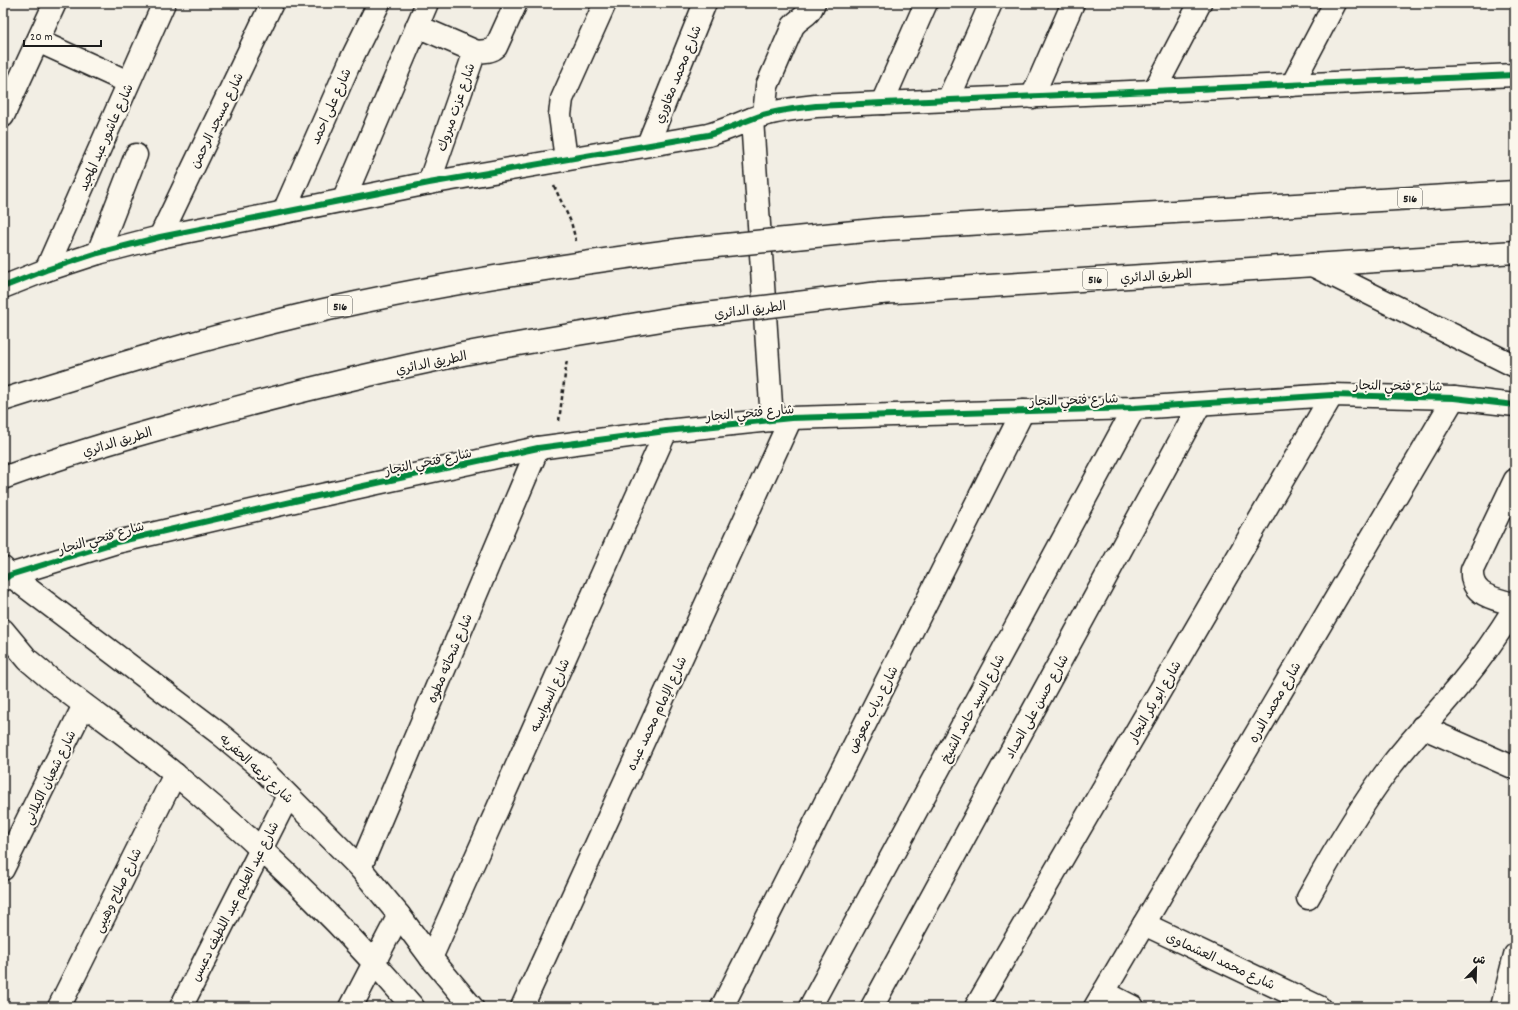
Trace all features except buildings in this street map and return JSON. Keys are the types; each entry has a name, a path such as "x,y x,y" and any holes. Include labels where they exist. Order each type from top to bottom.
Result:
{"main road":[{"path":"3,116 55,3"},
{"name":"شارع عاشور عبد المجيد","path":"46,270 164,3"},
{"name":"شارع مسجد الرحمن","path":"160,237 272,3"},
{"name":"شارع على احمد","path":"284,211 347,69 379,3"},
{"path":"344,199 427,3"},
{"name":"شارع عزت مبروك","path":"429,183 473,57 477,52 490,51 496,47 516,3"},
{"path":"566,159 560,115 562,99 605,3"},
{"name":"شارع محمد مغاوري","path":"648,144 705,3"},
{"path":"782,419 758,117 767,86 793,26 798,20 811,11 814,3"},
{"path":"882,104 926,3"},
{"path":"948,100 991,3"},
{"path":"1032,97 1073,3"},
{"path":"1154,91 1200,3"},
{"path":"1292,85 1335,3"},
{"path":"417,26 477,52"},
{"path":"38,41 128,82"},
{"path":"3,287 46,270 160,237 429,183 648,144 708,135 724,131 758,117 787,109 948,100 1515,75"},
{"path":"98,254 136,155"},
{"name":"516","path":"3,400 112,366 218,336 341,306 457,283 581,263 686,249 884,230 1515,192"},
{"name":"الطريق الدائري","path":"3,478 37,465 142,433 249,404 356,378 456,356 680,317 880,293 1310,264 1515,252"},
{"path":"1310,264 1515,366"},
{"name":"شارع فتحي النجار","path":"5,574 124,541 299,500 538,448 666,431 782,419 1134,408 1332,395 1454,398 1515,405"},
{"name":"شارع ابو بكر النجار","path":"976,1007 1332,395"},
{"name":"شارع محمد الدره","path":"1099,999 1454,398"},
{"name":"شارع حسن على الحداد","path":"872,1007 1200,404"},
{"name":"شارع السيد حامد الشيخ","path":"810,1007 1134,408"},
{"name":"شارع دياب معوض","path":"722,1007 1023,411"},
{"name":"شارع الإمام محمد عبده","path":"522,1007 782,419"},
{"name":"شارع السوايسه","path":"431,958 666,431"},
{"name":"شارع شحاته مطوه","path":"360,868 538,448"},
{"path":"1308,898 1333,853 1360,810 1422,727 1463,681 1500,632 1515,606 1483,594 1477,590 1471,577 1472,570 1515,480"},
{"name":"شارع ترعه الحفريه","path":"5,574 220,734 261,768 360,868 472,1007"},
{"path":"6,643 84,705 175,774 261,848 374,962 413,1007"},
{"name":"شارع شعبان الكيلانى","path":"3,869 84,705"},
{"path":"1422,727 1515,768"},
{"name":"شارع صلاح وهيبى","path":"59,1007 175,774"},
{"name":"شارع عبد العليم عبد اللطيف دعبس","path":"181,1007 288,796"},
{"path":"351,1007 398,915"},
{"name":"شارع محمد العشماوى","path":"1144,924 1319,1007"},
{"path":"1502,1007 1515,955"},
{"path":"1099,999 1133,1007"}],"path":[{"path":"551,181 571,222 581,263"},
{"path":"559,427 570,335"}],"cycle path":[{"path":"3,287 46,270 98,253 160,237 429,183 708,135 763,115 796,108 1515,75"},
{"path":"3,580 10,575 117,542 299,500 538,448 666,431 791,418 1134,408 1332,395 1454,398 1515,405"}]}
